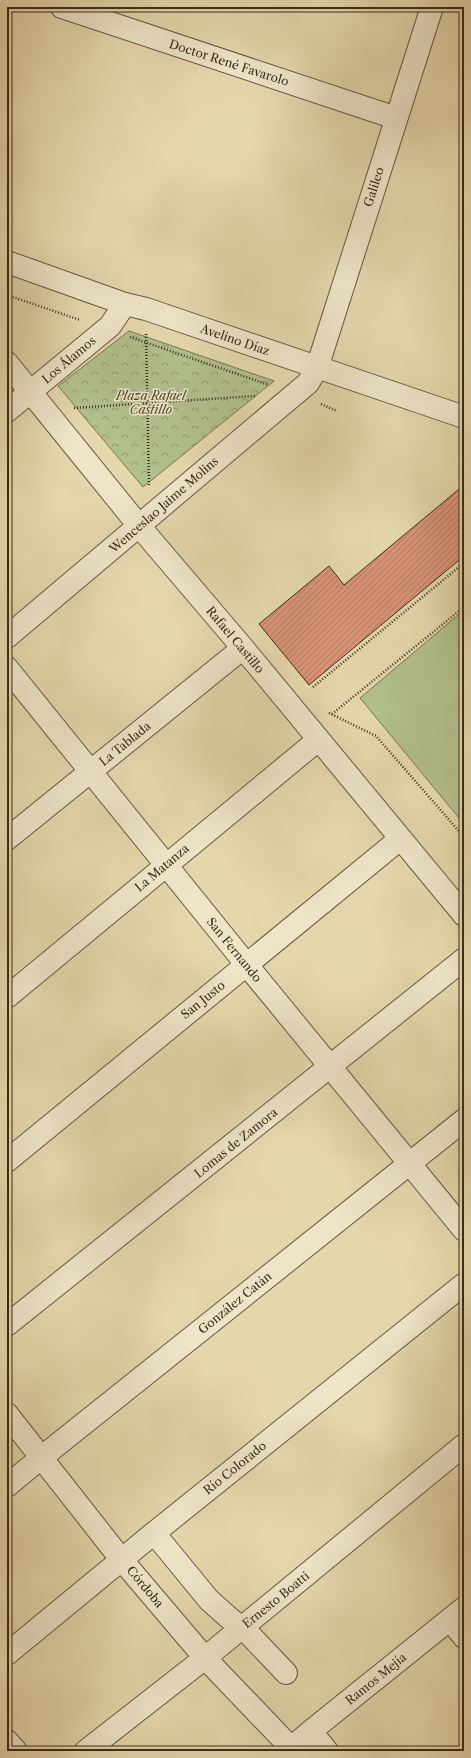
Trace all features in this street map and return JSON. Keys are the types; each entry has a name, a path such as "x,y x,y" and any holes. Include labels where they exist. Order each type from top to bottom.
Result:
{"street":[{"name":"Doctor René Favarolo","path":"62,7 396,118"},
{"name":"Galileo","path":"316,368 432,7"},
{"name":"Avelino Díaz","path":"7,262 464,417"},
{"name":"Los Álamos","path":"7,411 106,329 117,317 136,307"},
{"name":"Rafael Castillo","path":"7,364 30,392 145,521 243,648 464,915"},
{"name":"Wenceslao Jaime Molins","path":"7,637 308,383 316,368"},
{"name":"La Tablada","path":"7,838 243,648"},
{"name":"San Fernando","path":"10,677 91,771 246,964 464,1230"},
{"name":"La Matanza","path":"7,997 166,864 318,740"},
{"name":"San Justo","path":"7,1161 400,839"},
{"name":"Lomas de Zamora","path":"7,1325 464,959"},
{"name":"González Catán","path":"7,1486 464,1120"},
{"name":"Río Colorado","path":"7,1654 121,1559 464,1284"},
{"name":"Córdoba","path":"7,1414 121,1559 205,1658 291,1750"},
{"name":"Ernesto Boatti","path":"86,1751 205,1658 464,1445"},
{"path":"154,1533 210,1600 248,1633 286,1673"},
{"path":"457,1614 464,1637"},
{"name":"Ramos Mejía","path":"291,1750 311,1731 457,1614"},
{"path":"311,1731 327,1751"},
{"path":"7,1741 16,1751"}],"path":[{"path":"7,295 295,394 337,411"},
{"path":"136,307 146,342 145,521"},
{"path":"46,410 146,402 256,396"},
{"path":"313,687 464,563"},
{"path":"332,714 464,606"},
{"path":"304,722 321,709 376,736 464,837"}],"green space":[{"name":"Plaza Rafael Castillo","path":"129,331 274,381 143,487 58,386"},
{"path":"464,610 464,824 360,698"}],"building":[{"path":"464,485 464,556 309,685 259,624 329,566 344,585"}]}
